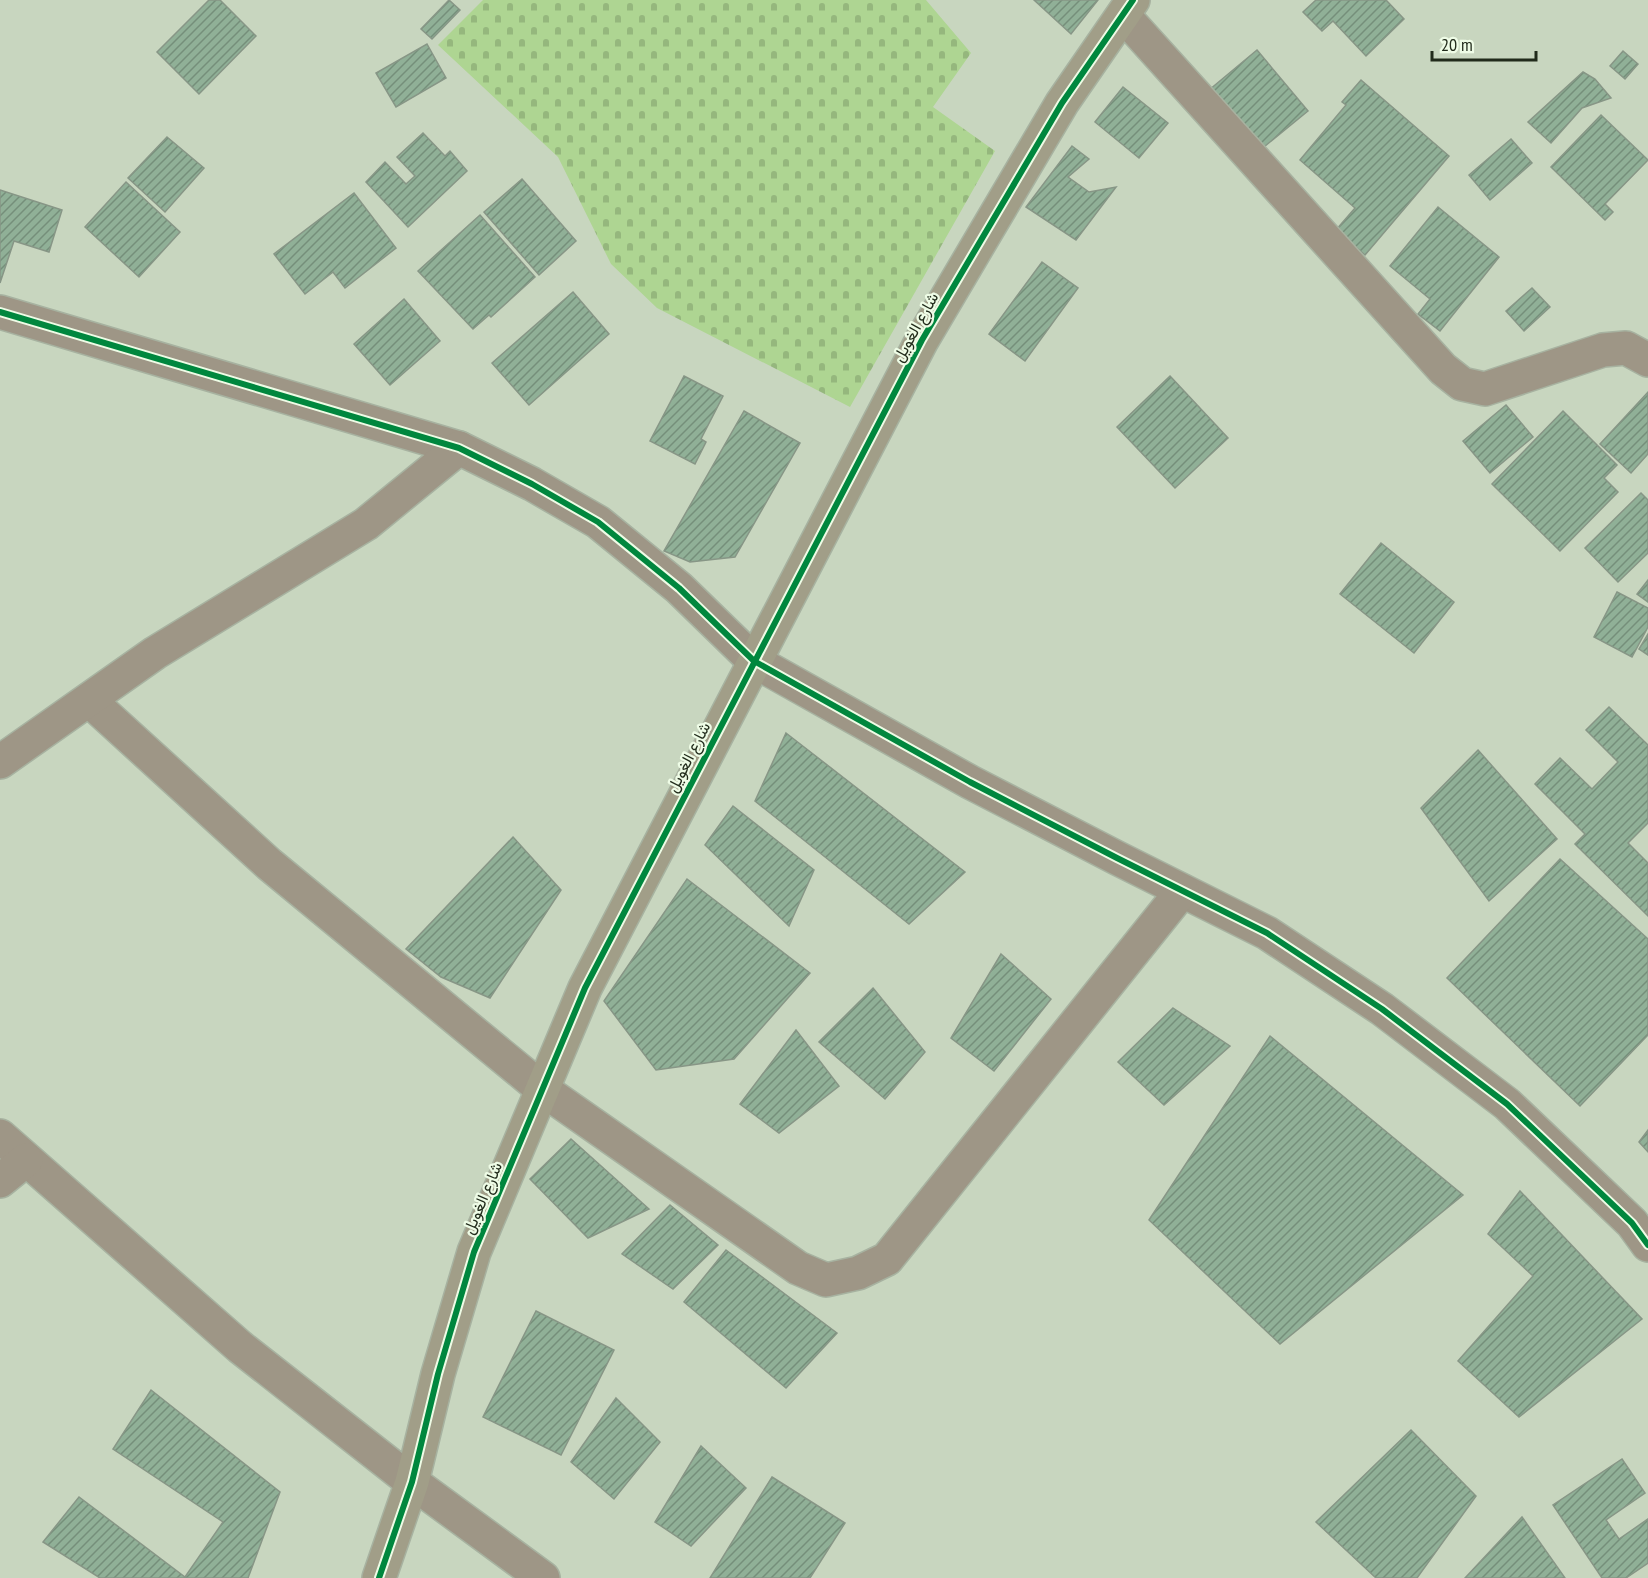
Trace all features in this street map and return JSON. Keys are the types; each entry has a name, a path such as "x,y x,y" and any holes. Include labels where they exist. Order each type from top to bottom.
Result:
{"street":[{"path":"1128,8 1443,369 1462,384 1485,389 1603,350 1626,348 1648,360"},
{"name":"شارع الغويل","path":"379,1578 412,1482 438,1374 474,1252 585,988 922,340 1062,103 1128,8"},
{"path":"0,312 459,448 532,484 598,522 679,588 754,661 970,782 1267,933 1382,1010 1498,1097 1632,1223 1648,1245"},
{"path":"0,762 165,647 366,524 459,448"},
{"path":"89,700 269,864 542,1089 798,1268 826,1280 858,1273 887,1259 1182,891"},
{"path":"0,1136 240,1347 412,1482 543,1578"},
{"path":"0,1181 26,1160"}],"green space":[{"path":"483,0 926,0 971,53 933,107 995,151 850,407 657,308 611,264 558,157 438,45"}],"building":[{"path":"209,0 220,0 256,36 199,94 157,52"},
{"path":"449,0 460,10 432,39 421,29"},
{"path":"1034,0 1098,0 1071,34"},
{"path":"1316,0 1386,0 1404,19 1366,56 1333,21 1322,31 1303,12"},
{"path":"427,44 446,78 396,107 376,73"},
{"path":"1257,50 1308,111 1259,151 1209,90"},
{"path":"1623,51 1638,64 1625,79 1610,66"},
{"path":"1583,72 1595,79 1611,98 1582,108 1551,143 1528,122"},
{"path":"1361,80 1449,156 1365,255 1336,230 1355,208 1300,160 1346,105 1342,102"},
{"path":"1123,87 1168,123 1139,158 1095,122"},
{"path":"1601,115 1648,160 1605,204 1613,212 1605,220 1551,167"},
{"path":"423,133 445,156 450,151 467,171 408,227 366,182 385,162 406,184 415,176 397,157"},
{"path":"167,137 204,168 165,212 128,178"},
{"path":"1511,139 1532,163 1490,200 1469,175"},
{"path":"1072,146 1089,159 1068,177 1089,192 1116,187 1076,240 1026,207"},
{"path":"522,179 576,241 539,275 484,212"},
{"path":"126,182 180,232 139,277 85,227"},
{"path":"0,190 62,210 49,252 14,241 0,283"},
{"path":"354,193 396,248 345,288 333,272 305,294 274,254"},
{"path":"1438,207 1499,257 1440,331 1418,314 1430,299 1390,266"},
{"path":"480,215 535,277 491,317 489,315 473,329 418,271"},
{"path":"1042,262 1078,288 1025,361 989,334"},
{"path":"1532,288 1550,307 1524,331 1506,311"},
{"path":"573,292 609,334 529,405 492,363"},
{"path":"404,299 440,341 390,385 354,344"},
{"path":"684,376 723,396 701,439 706,442 695,464 650,441"},
{"path":"1170,376 1228,438 1175,488 1117,427"},
{"path":"1648,392 1648,454 1631,473 1600,444"},
{"path":"1506,405 1533,437 1490,473 1463,441"},
{"path":"744,411 800,443 735,557 690,562 664,551"},
{"path":"1563,411 1617,465 1604,478 1618,492 1560,551 1492,484"},
{"path":"1641,493 1648,500 1648,553 1618,582 1585,548"},
{"path":"1381,543 1454,602 1414,653 1340,594"},
{"path":"1648,580 1648,602 1637,594"},
{"path":"1617,592 1648,608 1648,627 1632,657 1594,637"},
{"path":"1648,634 1648,655 1639,649"},
{"path":"1609,707 1648,745 1648,823 1628,843 1648,863 1648,916 1575,844 1585,834 1535,784 1560,758 1592,789 1618,762 1586,730"},
{"path":"786,733 965,872 909,924 755,801"},
{"path":"1478,750 1557,839 1489,901 1421,808"},
{"path":"733,806 814,870 789,926 705,845"},
{"path":"513,837 561,890 490,998 441,977 406,949"},
{"path":"1560,859 1648,939 1648,1035 1580,1106 1447,978"},
{"path":"687,879 810,973 734,1059 656,1070 604,1001"},
{"path":"1001,954 1051,999 994,1071 951,1038"},
{"path":"873,988 925,1052 885,1099 819,1042"},
{"path":"1173,1008 1230,1046 1164,1105 1118,1062"},
{"path":"796,1030 839,1086 779,1133 740,1104"},
{"path":"1270,1036 1463,1195 1280,1344 1149,1220"},
{"path":"1648,1130 1648,1152 1639,1142"},
{"path":"571,1139 649,1209 588,1238 530,1179"},
{"path":"1520,1191 1642,1319 1519,1417 1458,1361 1533,1276 1488,1234"},
{"path":"670,1205 718,1245 673,1289 622,1254"},
{"path":"726,1250 837,1333 786,1388 684,1302"},
{"path":"536,1311 614,1350 561,1455 483,1417"},
{"path":"151,1390 280,1492 248,1578 100,1578 43,1542 79,1497 185,1577 223,1522 113,1449"},
{"path":"616,1398 660,1442 614,1499 571,1462"},
{"path":"1411,1430 1476,1496 1417,1578 1376,1578 1316,1522"},
{"path":"701,1446 746,1488 691,1546 655,1522"},
{"path":"1622,1459 1645,1493 1606,1520 1619,1539 1648,1519 1648,1563 1626,1578 1602,1578 1553,1505"},
{"path":"772,1477 845,1523 810,1578 710,1578"},
{"path":"1522,1517 1565,1578 1465,1578"}],"cycle path":[{"path":"379,1578 412,1482 438,1374 474,1252 585,988 922,340 1062,103 1133,0"},
{"path":"0,312 459,448 532,484 598,522 679,588 754,661 970,782 1267,933 1382,1009 1507,1104 1632,1223 1648,1245"}]}
